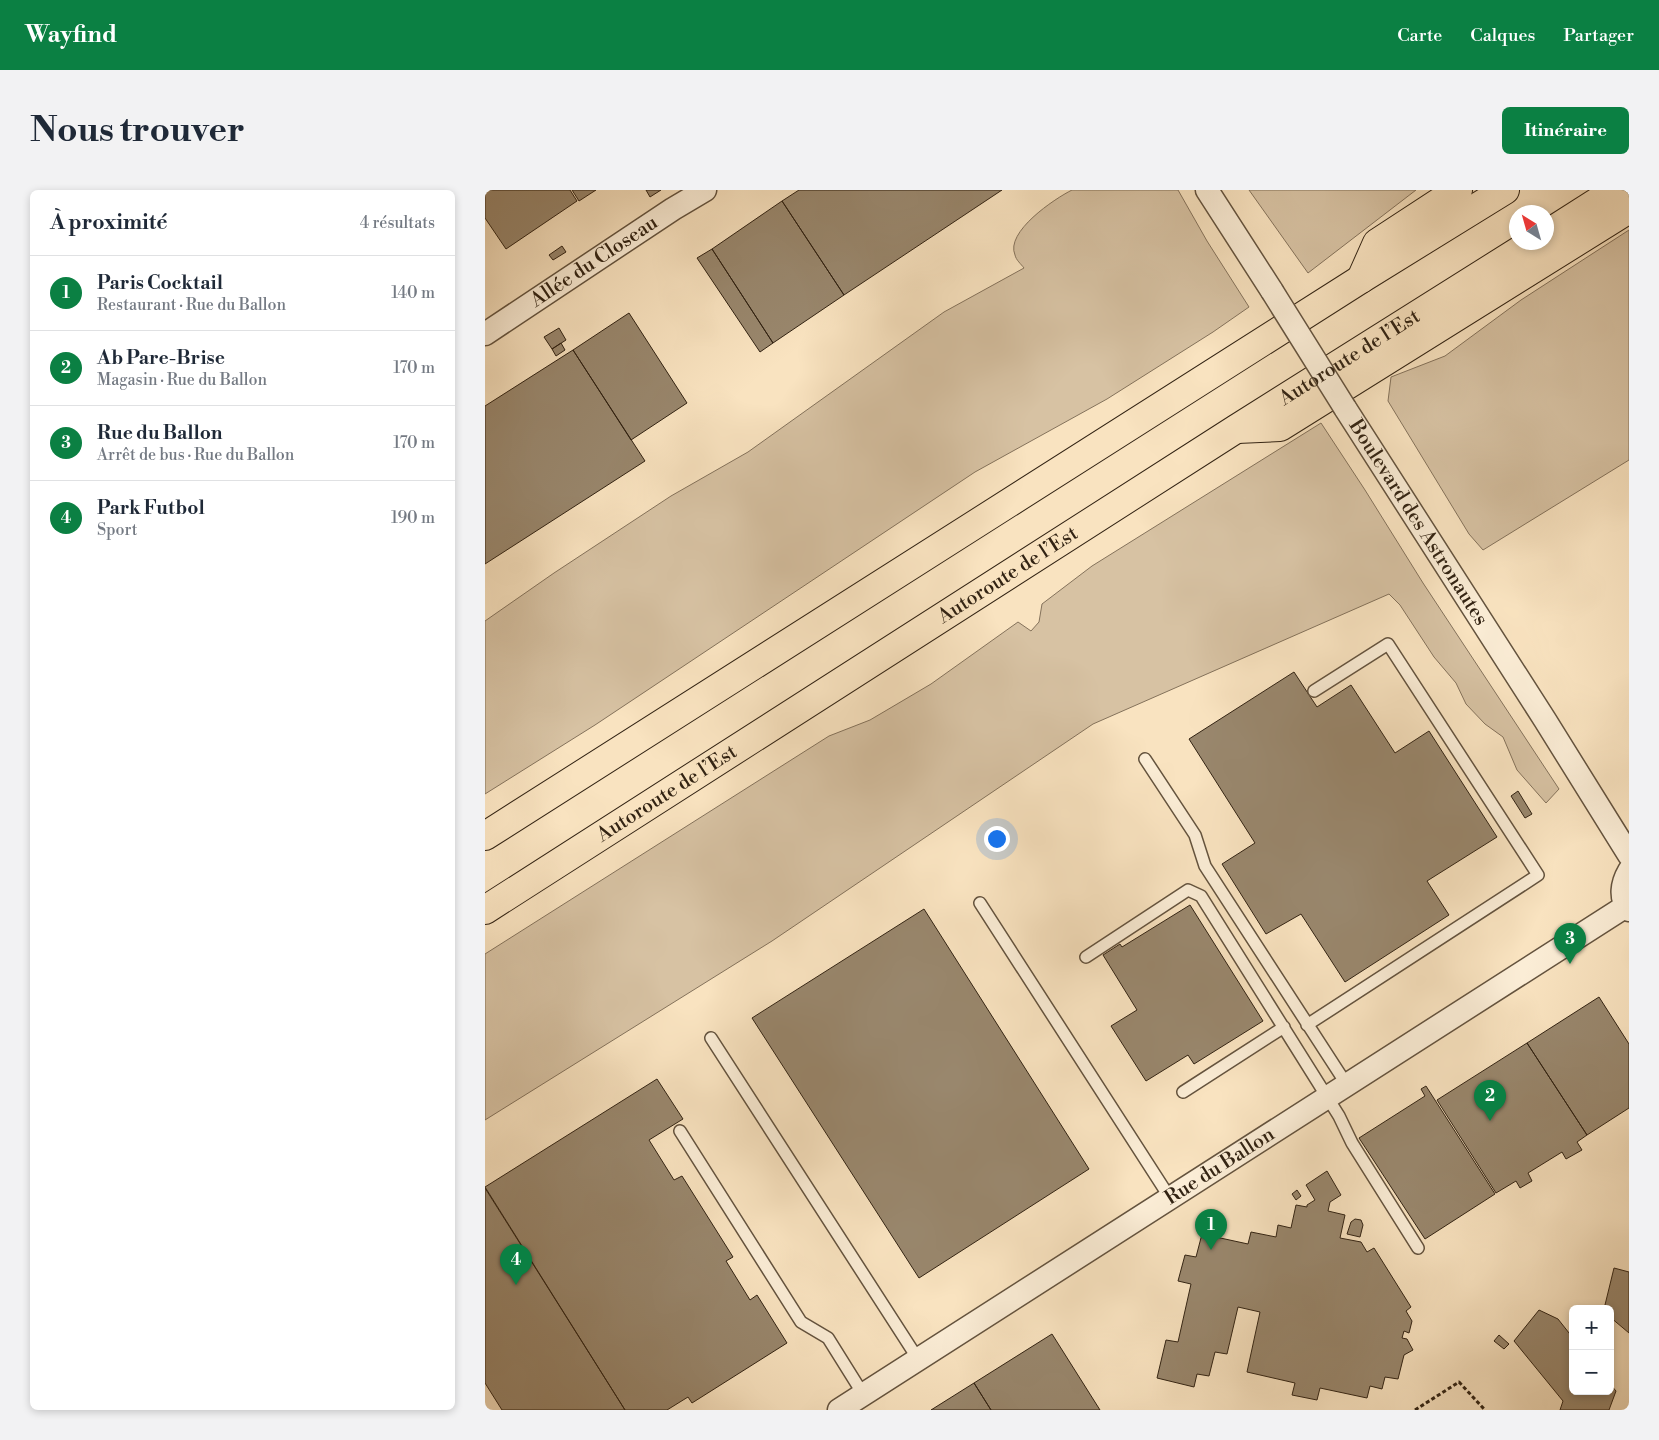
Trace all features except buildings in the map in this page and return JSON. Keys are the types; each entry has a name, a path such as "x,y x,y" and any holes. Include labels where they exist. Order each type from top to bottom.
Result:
{"highway":[{"path":"1361,279 1377,243 1458,190"},
{"path":"485,836 1361,279 1505,190"},
{"path":"1554,230 1616,190"},
{"path":"1235,429 1280,427 1629,209"},
{"name":"Autoroute de l’Est","path":"485,910 1235,429 1520,250"}],"street":[{"name":"Allée du Closeau","path":"485,334 673,209 705,190"},
{"name":"Boulevard des Astronautes","path":"1207,190 1629,855"},
{"path":"1628,908 1623,898 1623,889 1624,880 1629,871"},
{"name":"Rue du Ballon","path":"839,1410 1327,1097 1628,908"}],"lane":[{"path":"1307,1025 1538,875 1388,644 1314,691"},
{"path":"1145,759 1195,835 1205,866 1347,1085"},
{"path":"1086,957 1188,890 1201,896 1339,1116 1352,1143 1418,1248"},
{"path":"980,903 1170,1198"},
{"path":"1183,1092 1284,1027"},
{"path":"711,1038 918,1359"},
{"path":"680,1131 801,1322 828,1338 863,1394"}],"path":[{"path":"1415,1410 1459,1382 1485,1410"}],"shaded area":[{"path":"1072,190 1178,190 1207,241 1249,307 1107,399 975,472 595,725 485,794 485,621 671,496 748,452 944,312 1024,268 1015,255 1014,246 1017,236 1043,208"},
{"path":"1249,190 1416,190 1308,273"},
{"path":"1629,230 1629,460 1483,550 1469,534 1388,401 1391,377 1445,356 1521,300"},
{"path":"1321,423 1423,583 1559,789 1546,803 1517,770 1503,737 1485,724 1466,704 1456,683 1434,657 1400,605 1389,594 1093,724 772,941 485,1120 485,954 829,736 870,720 931,684 1018,622 1031,631 1039,622 1042,604 1092,566"}],"place":[{"name":"Rue du Ballon","path":"1570,964"},
{"name":"Ab Pare-Brise","path":"1490,1121"},
{"name":"Paris Cocktail","path":"1211,1250"},
{"name":"Park Futbol","path":"516,1285"}]}
